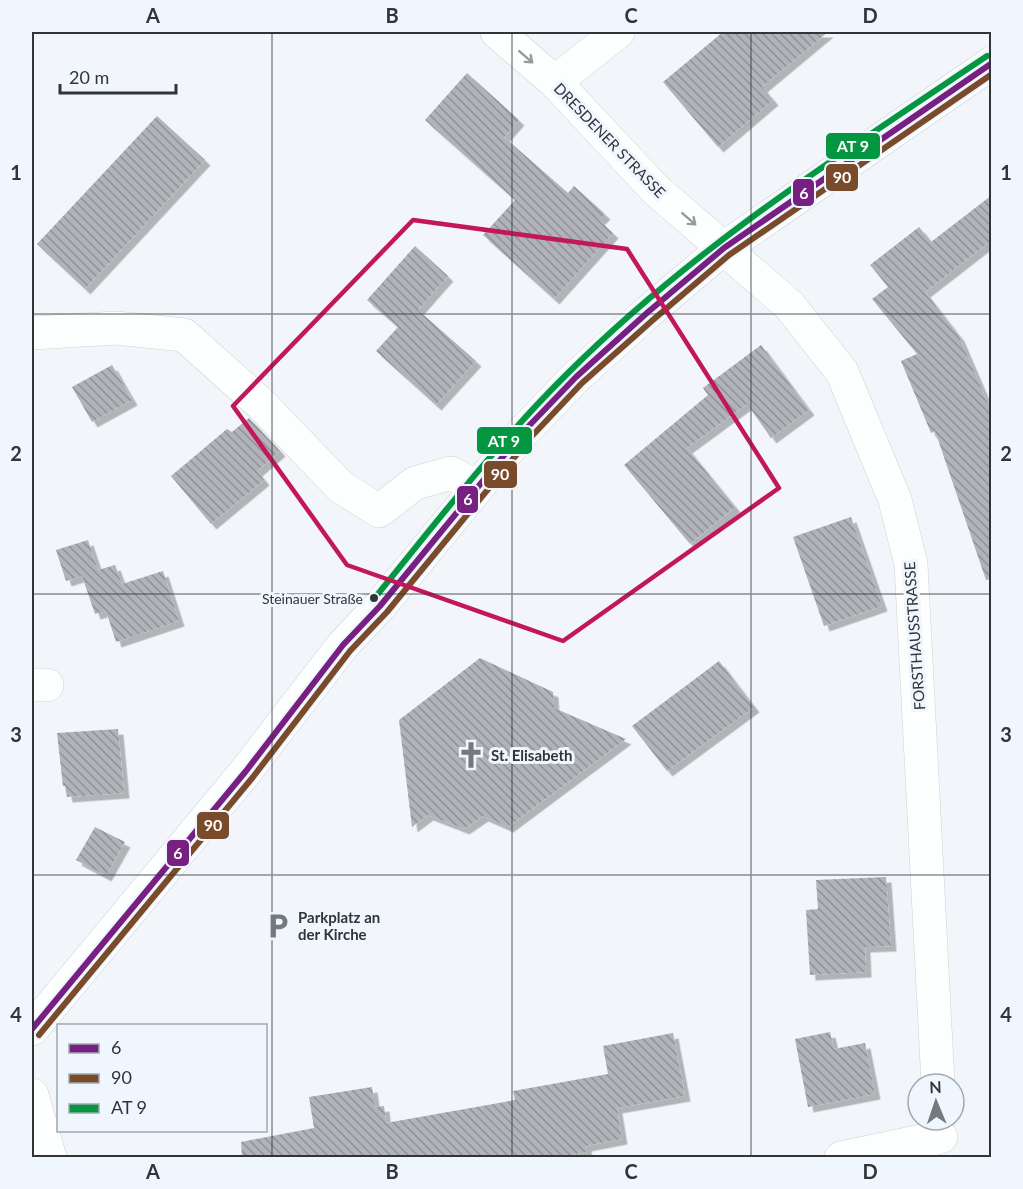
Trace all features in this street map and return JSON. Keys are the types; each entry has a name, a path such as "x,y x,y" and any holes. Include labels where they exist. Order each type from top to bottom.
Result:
{"street":[{"name":"DRESDENER STRASSE","path":"497,32 555,82 655,189 724,248"},
{"path":"555,82 618,32"},
{"path":"32,1029 246,771 343,645 380,606 524,431 576,377 724,248 992,63"},
{"name":"FORSTHAUSSTRASSE","path":"724,248 789,305 842,372 895,500 911,564 937,1072"},
{"path":"32,333 116,328 184,334 261,404 341,488 380,511 415,483 452,473 476,487"},
{"path":"32,1095 50,1158"},
{"path":"841,1158 941,1138"}],"highlighted area":[{"path":"413,220 627,249 779,488 563,641 347,565 233,406"}],"building":[{"path":"723,32 828,32 762,87 773,100 718,147 663,82"},
{"path":"467,73 519,120 504,137 568,193 574,186 605,214 599,220 613,233 554,299 483,235 515,200 425,120"},
{"path":"157,116 205,160 85,289 37,244"},
{"path":"992,195 992,240 925,292 959,336 992,413 992,579 986,580 935,431 931,433 901,361 917,354 872,299 888,287 870,265 919,227 931,242"},
{"path":"415,246 448,276 418,310 476,361 436,405 376,351 398,327 367,300"},
{"path":"761,345 809,410 771,438 747,404 687,448 735,507 690,544 624,465 708,395 703,388"},
{"path":"112,365 132,400 92,422 72,387"},
{"path":"249,418 280,451 257,471 264,480 211,524 171,476 227,429 232,432"},
{"path":"851,517 882,606 824,626 793,537"},
{"path":"88,540 98,570 115,565 122,584 163,571 179,621 116,642 106,611 95,614 82,576 66,581 56,550"},
{"path":"480,658 553,692 554,708 626,739 508,827 483,816 464,829 428,815 412,827 399,720"},
{"path":"719,661 754,707 667,771 632,726"},
{"path":"118,729 124,793 67,797 65,786 63,786 57,733"},
{"path":"95,827 125,842 106,876 76,860"},
{"path":"886,877 891,946 865,947 866,972 810,975 806,910 818,909 816,880"},
{"path":"830,1032 834,1049 865,1043 875,1094 808,1107 795,1039"},
{"path":"673,1033 685,1096 617,1108 622,1139 586,1146 587,1152 552,1158 242,1158 241,1142 314,1128 309,1097 372,1087 375,1107 384,1106 386,1123 515,1100 513,1091 608,1074 603,1046"}],"transit line":[{"path":"373,600 516,427 616,328 665,285 770,204 987,56"},
{"name":"6","path":"32,1029 246,771 343,645 380,606 524,431 576,377 724,248 992,63"},
{"name":"90","path":"39,1035 253,777 350,651 387,612 531,437 582,383 729,255 992,74"}],"place":[{"name":"Steinauer Straße","path":"374,598"},
{"name":"St. Elisabeth","path":"471,755"},
{"name":"Parkplatz an der Kirche","path":"278,926"}]}
